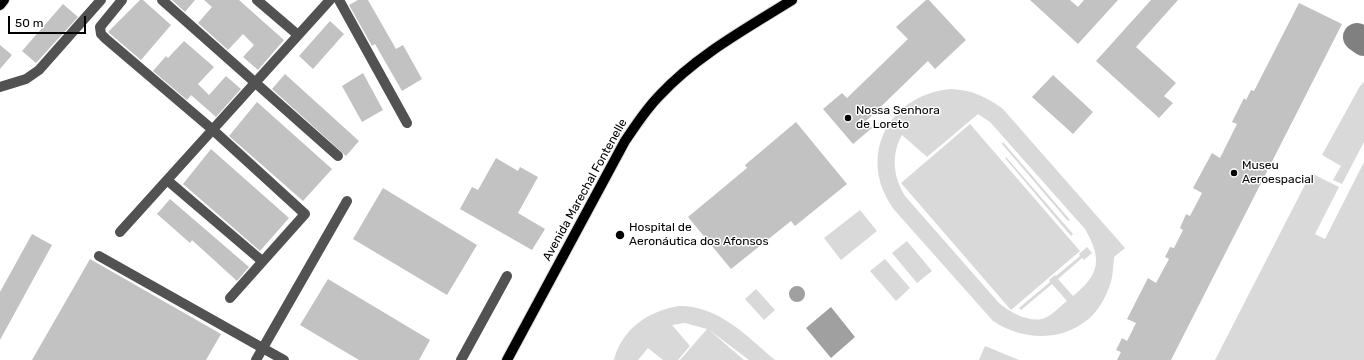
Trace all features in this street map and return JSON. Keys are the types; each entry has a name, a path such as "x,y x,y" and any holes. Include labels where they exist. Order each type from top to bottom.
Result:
{"main road":[{"path":"0,5 4,0"},
{"name":"Avenida Marechal Fontenelle","path":"507,360 625,142 640,118 660,94 690,67 792,0"}],"street":[{"path":"0,87 26,79 39,70 101,0"},
{"path":"122,0 100,27 101,34 213,130 305,214 230,298"},
{"path":"162,0 338,156"},
{"path":"257,0 298,35"},
{"path":"120,232 330,0"},
{"path":"339,0 407,123"},
{"path":"167,180 262,261"},
{"path":"256,360 347,201"},
{"path":"99,256 284,360"},
{"path":"461,360 507,276"}],"shaded area":[{"path":"1364,82 1364,142 1342,184 1333,180 1341,166 1322,155 1360,86"},
{"path":"951,89 966,91 985,98 1003,109 1125,248 1114,257 1110,286 1100,307 1088,319 1074,328 1059,334 1042,336 1025,334 1009,329 993,321 897,213 885,193 878,173 878,153 884,134 894,117 909,104 928,94","holes":["978,114 990,122 1085,229 1094,250 1096,266 1093,274 1082,288 1073,296 1058,279 1082,258 1084,260 1092,253 1087,247 1079,254 1080,256 1049,280 1050,282 1019,308 1021,310 1052,284 1067,301 1052,314 1042,319 1036,320 1025,318 1013,313 999,303 905,196 898,181 895,158 898,143 902,135 927,157"]},
{"path":"970,124 1080,251 1011,310 901,183"},
{"path":"1003,142 1070,220 1068,221 1002,144"},
{"path":"1006,157 1073,234 1071,236 1005,158"},
{"path":"1364,162 1364,360 1215,360 1311,173 1339,187 1315,234 1325,239"},
{"path":"860,210 877,231 841,260 824,238"},
{"path":"907,241 932,271 917,283 892,253"},
{"path":"885,259 910,288 896,301 870,271"},
{"path":"794,286 800,286 805,291 803,300 800,302 794,302 789,297 789,291"},
{"path":"756,289 775,310 764,320 745,299"},
{"path":"679,306 694,307 720,317 743,332 775,360 749,360 708,329 744,360 680,360 707,329 685,323 672,325 690,346 678,360 663,360 648,348 638,360 614,360 623,339 638,323 657,312"},
{"path":"831,307 855,337 831,358 806,328"},
{"path":"985,346 1019,360 979,360"}],"building":[{"path":"140,0 143,0 171,25 141,60 108,32"},
{"path":"172,0 195,0 185,12"},
{"path":"204,0 239,0 284,40 258,70 243,57 254,45 243,34 228,50 198,23 212,7"},
{"path":"358,0 368,0 396,49 403,45 422,79 402,91 375,44 372,46 349,5"},
{"path":"926,0 929,0 966,40 935,69 928,61 866,121 872,128 853,144 823,109 842,93 847,98 908,39 896,27"},
{"path":"1030,0 1070,0 1078,7 1084,0 1118,0 1078,44"},
{"path":"1151,0 1178,0 1136,47 1176,83 1164,96 1173,103 1159,118 1096,61"},
{"name":"Museu Aeroespacial","path":"1299,3 1342,24 1171,360 1117,360 1121,352 1116,350 1122,338 1127,341 1136,323 1127,319 1148,278 1156,283 1169,259 1165,257 1170,247 1174,248 1183,230 1180,228 1186,214 1190,216 1202,193 1193,188 1212,153 1220,158 1237,124 1232,122 1244,98 1246,100 1251,90 1254,91"},
{"path":"63,4 78,17 36,63 22,51"},
{"path":"330,21 344,34 313,69 299,56"},
{"path":"184,41 214,67 198,84 209,95 226,76 241,89 216,117 191,95 187,100 153,71 166,56 168,58"},
{"path":"0,45 12,55 0,69"},
{"path":"363,73 383,110 362,122 342,86"},
{"path":"285,74 359,141 346,156 272,89"},
{"path":"1053,75 1093,112 1073,134 1032,97"},
{"path":"257,102 332,169 303,201 229,136"},
{"path":"796,122 847,184 795,226 791,221 731,269 688,217 747,168 745,165"},
{"path":"211,149 289,218 260,251 183,184"},
{"path":"496,158 518,171 520,167 538,177 518,213 545,229 532,250 460,209 472,187 478,190"},
{"path":"383,188 477,245 447,295 353,239"},
{"path":"170,199 249,267 237,281 192,240 190,243 157,214"},
{"path":"32,234 52,245 0,340 0,292"},
{"path":"90,259 221,334 206,360 32,360"},
{"path":"328,279 430,340 419,360 359,360 300,325"}],"taxiway":[{"path":"1357,37 1364,42"}],"place":[{"name":"Nossa Senhora de Loreto","path":"848,118"},
{"name":"Museu Aeroespacial","path":"1234,173"},
{"name":"Hospital de Aeronáutica dos Afonsos","path":"620,235"}]}
